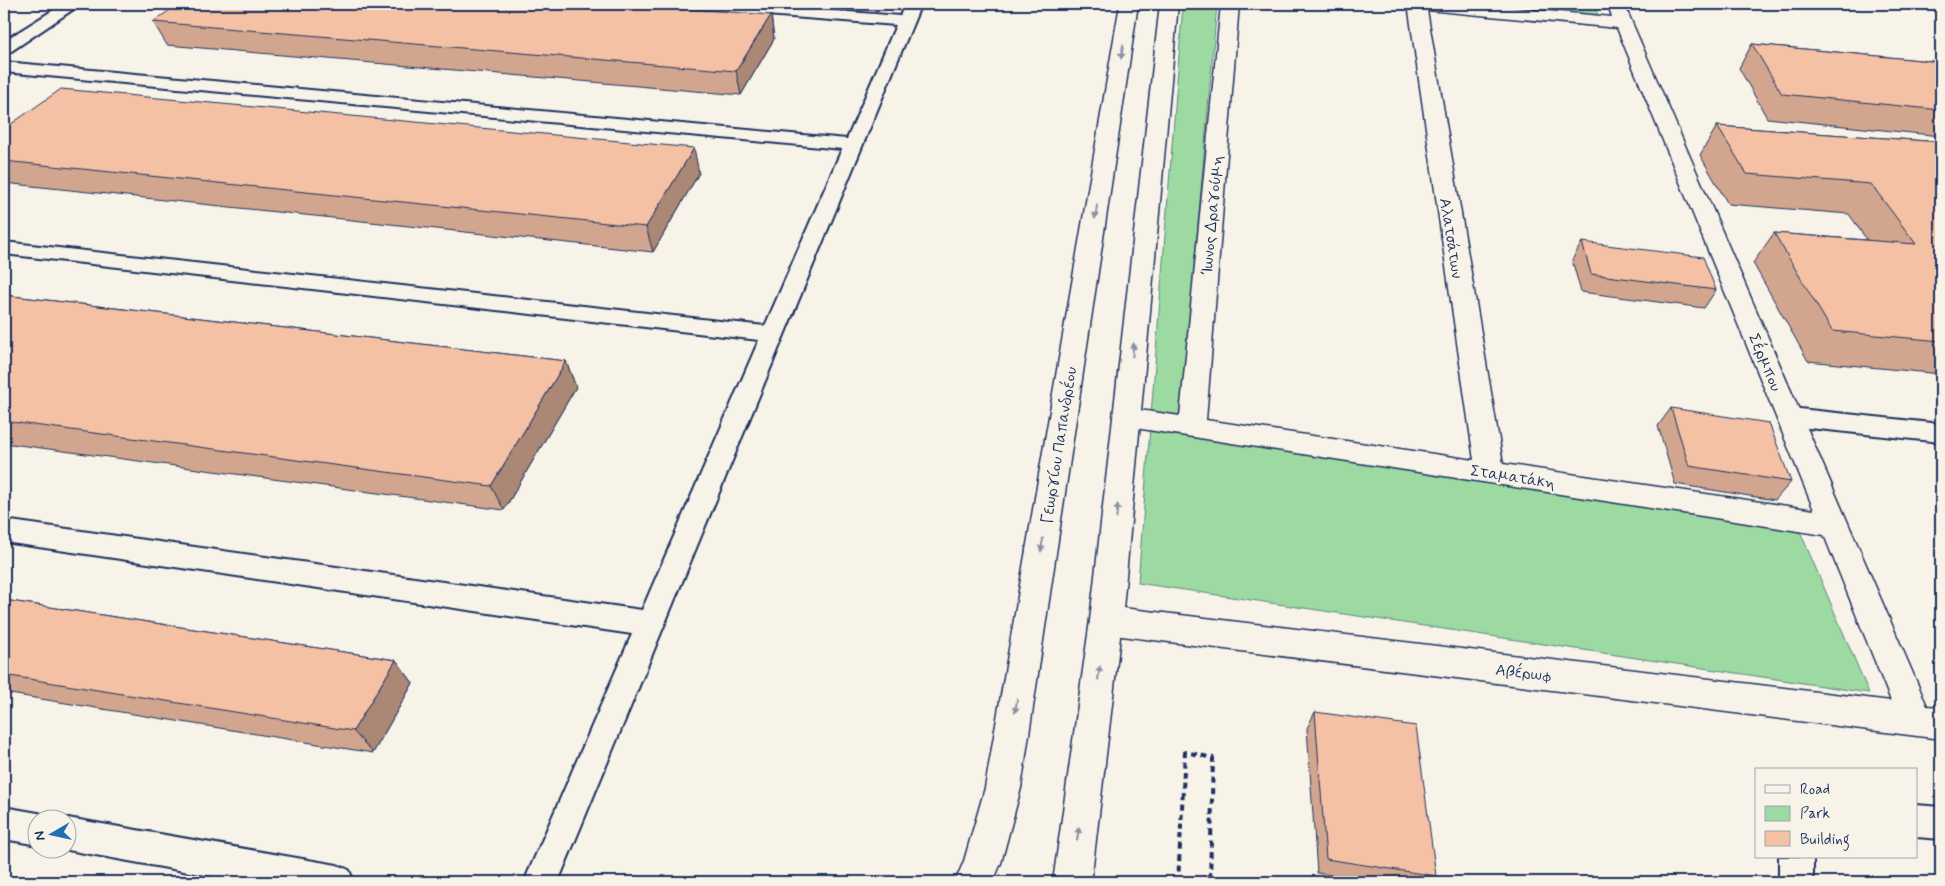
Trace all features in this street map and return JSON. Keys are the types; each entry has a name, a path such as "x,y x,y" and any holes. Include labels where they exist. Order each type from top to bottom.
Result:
{"street":[{"name":"Γεωργίου Παπανδρέου","path":"974,882 982,863 1003,788 1129,4"},
{"path":"1072,882 1106,620 1169,4"},
{"name":"Ίωνος Δραγούμη","path":"1192,427 1230,4"},
{"path":"1425,4 1620,14"},
{"name":"Αλατσάτων","path":"1425,4 1490,472"},
{"name":"Σέρμπου","path":"1620,14 1835,525 1929,722"},
{"name":"Σταματάκη","path":"1126,418 1835,525"},
{"name":"Αβέρωφ","path":"1106,620 1929,722"}],"lane":[{"path":"4,48 73,4"},
{"path":"541,882 910,12 689,4"},
{"path":"4,67 854,145"},
{"path":"4,248 773,334"},
{"path":"1790,417 1941,433"},
{"path":"4,531 650,624"},
{"path":"1918,821 1941,823"},
{"path":"4,823 28,827"},
{"path":"78,836 337,882"},
{"path":"1796,858 1796,882"}],"path":[{"path":"1178,882 1185,752 1213,758 1210,882"}],"green space":[{"path":"1183,4 1217,4 1180,434 1799,529 1869,693 1138,583"},
{"path":"1473,4 1594,4 1598,16"}],"building":[{"path":"178,4 624,4 771,15 736,71 153,22"},
{"path":"1752,44 1941,62 1941,110 1782,94"},
{"path":"61,89 694,148 646,227 4,161 4,129"},
{"path":"1717,126 1941,142 1941,341 1832,331 1774,233 1916,244 1871,184 1747,174"},
{"path":"1582,242 1703,257 1716,290 1591,274"},
{"path":"4,295 566,361 491,486 4,421"},
{"path":"1671,408 1769,423 1791,482 1689,466"},
{"path":"4,600 396,660 353,731 4,675"},
{"path":"1315,712 1416,726 1436,876 1326,859"}]}
